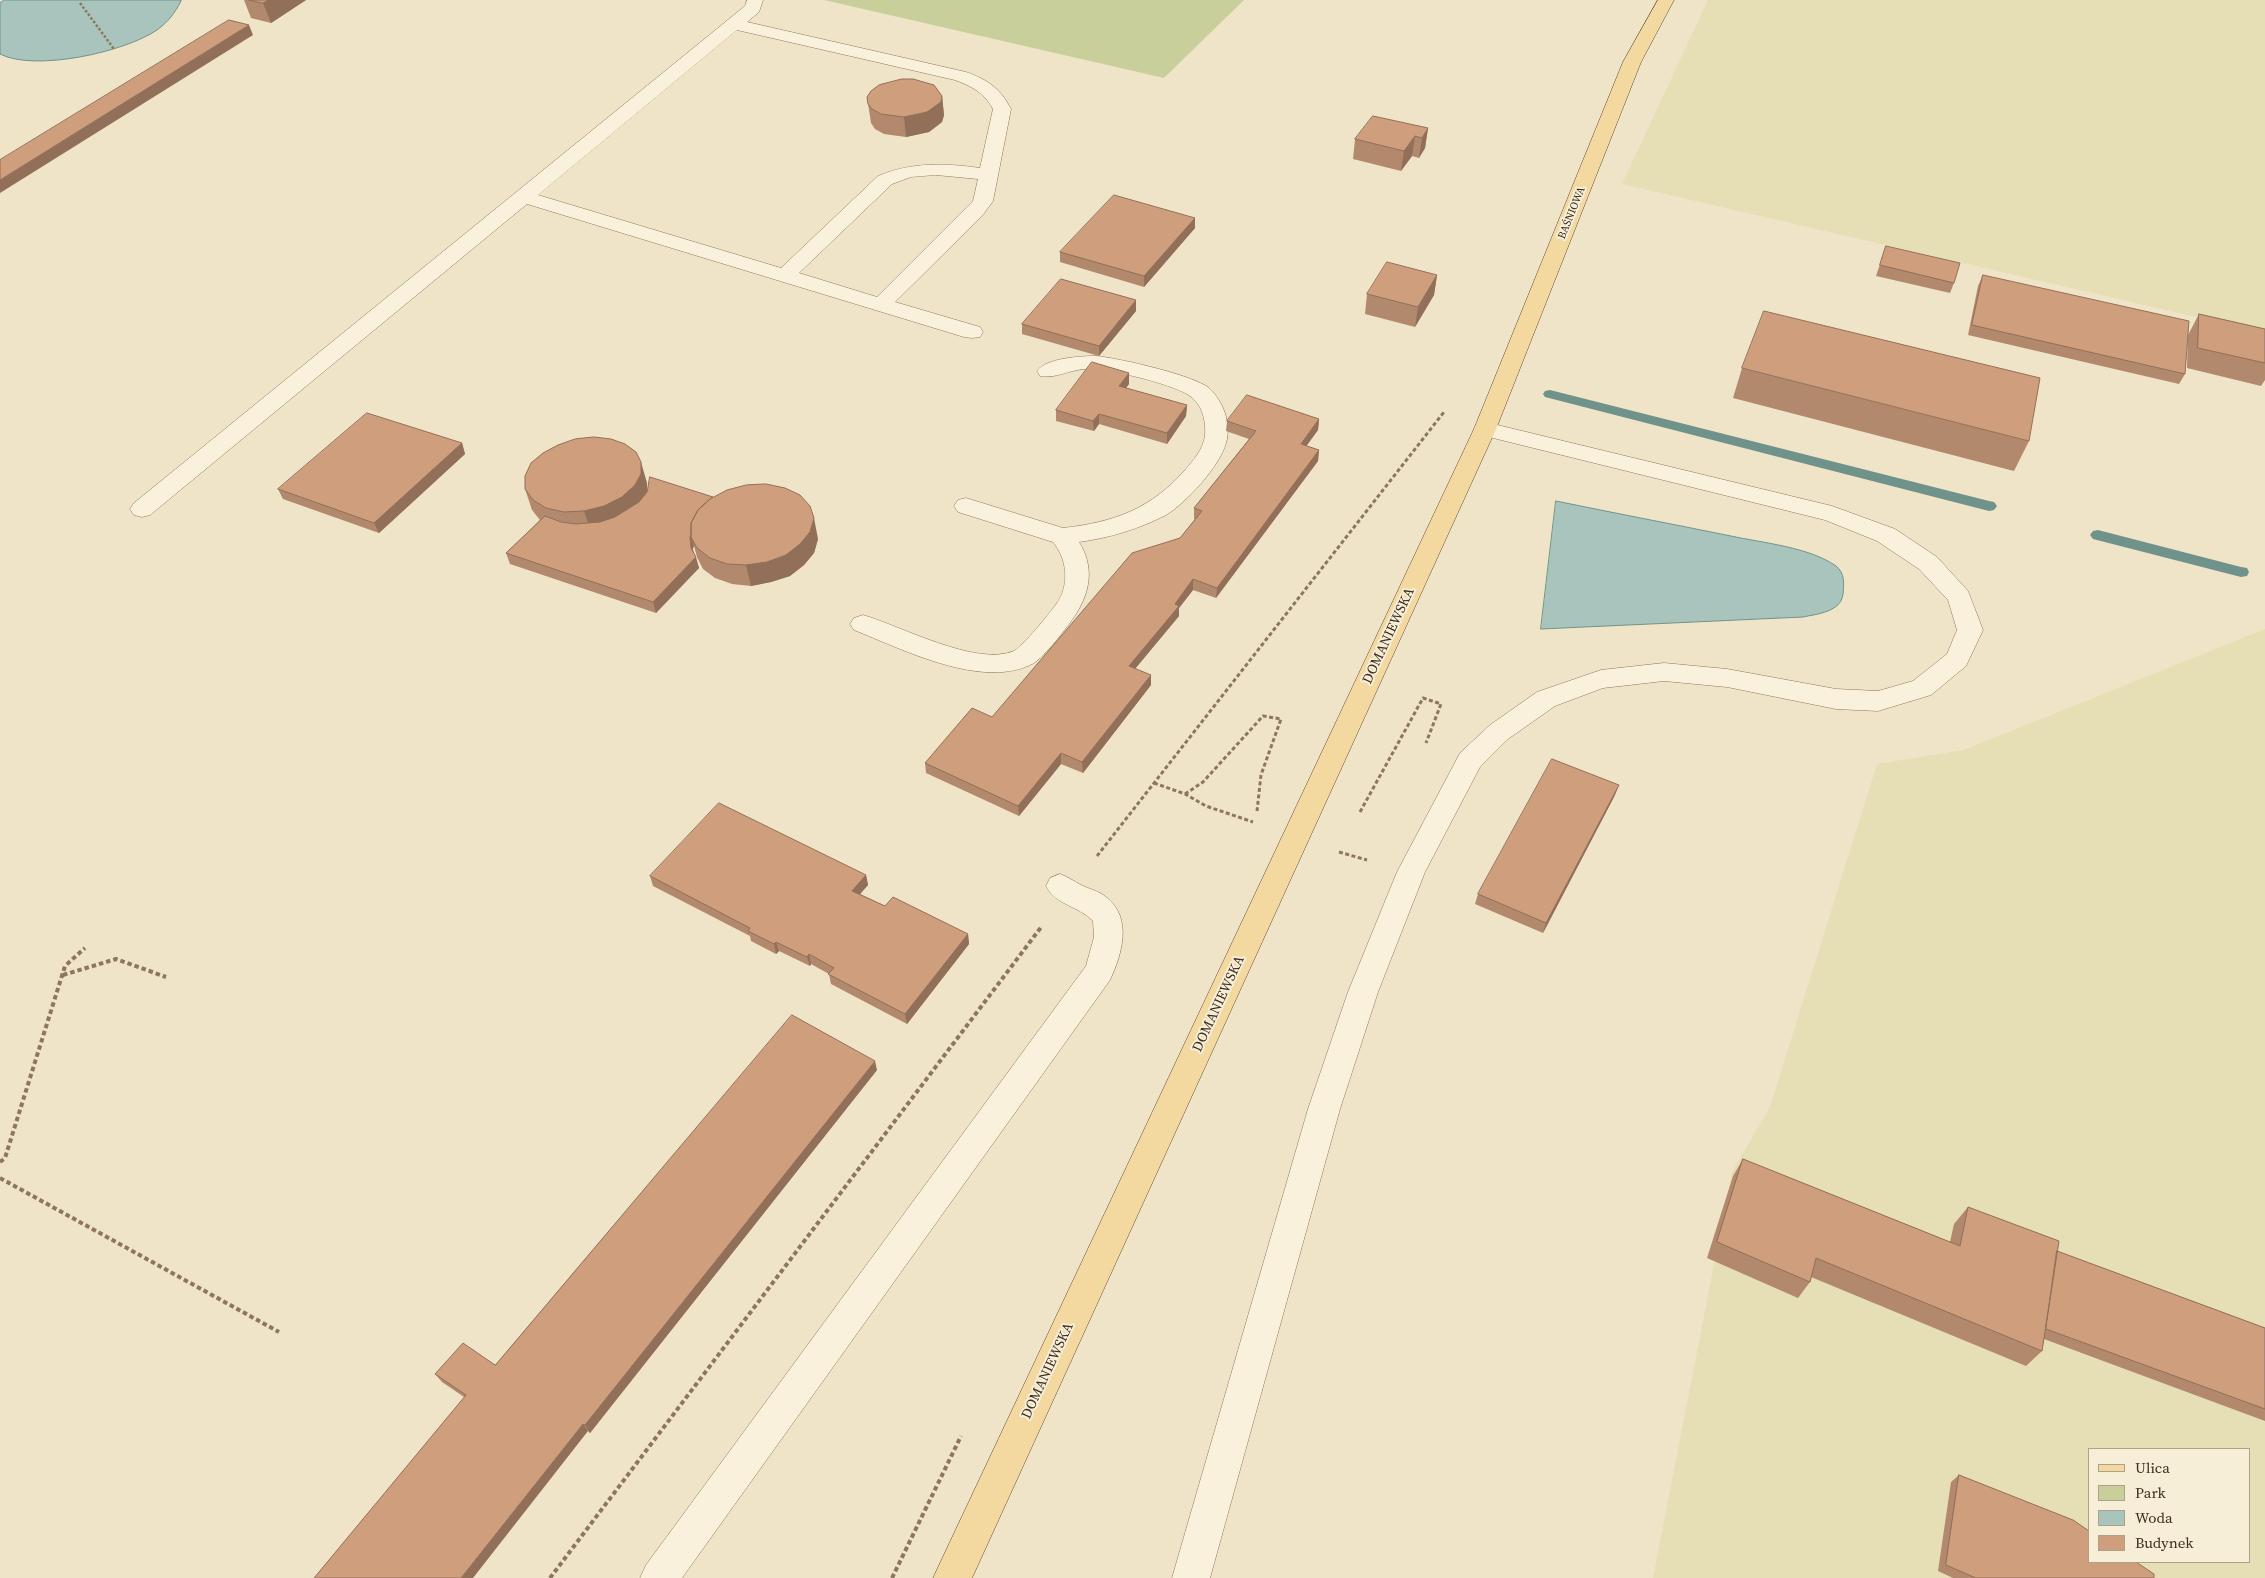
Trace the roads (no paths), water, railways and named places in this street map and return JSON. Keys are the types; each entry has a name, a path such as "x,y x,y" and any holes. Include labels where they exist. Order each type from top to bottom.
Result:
{"main road":[{"name":"BAŚNIOWA","path":"1485,429 1632,62 1666,0"},
{"name":"DOMANIEWSKA","path":"952,1578 1485,429"}],"lane":[{"path":"142,509 734,24 753,8 755,0"},
{"path":"734,24 975,80 998,99 1002,109 983,201 881,304"},
{"path":"785,275 884,180 898,173 931,168 989,176"},
{"path":"525,196 972,332"},
{"path":"966,506 1062,536 1092,533 1131,522 1161,507 1186,485 1213,448 1217,422 1214,411 1196,390 1117,364 1084,362 1066,364 1048,371"},
{"path":"1191,1578 1324,1109 1360,1001 1408,878 1470,760 1499,732 1546,699 1601,679 1664,672 1727,678 1836,700 1878,701 1922,688 1956,659 1970,630 1959,597 1928,563 1886,535 1832,514 1485,429"},
{"path":"863,624 944,654 989,664 1009,663 1025,656 1069,606 1078,583 1078,565 1072,547 1062,536"},
{"path":"659,1578 1099,971 1109,942 1108,921 1097,906 1064,889"}],"water":[{"path":"5,0 181,1 165,24 143,38 124,46 80,57 35,61 15,59 0,54 0,3"},
{"path":"1556,501 1785,546 1813,554 1836,566 1841,572 1844,583 1841,600 1838,605 1827,611 1803,617 1541,629"}],"waterway":[{"path":"1550,394 1989,506"},
{"path":"2098,535 2241,572"}]}
